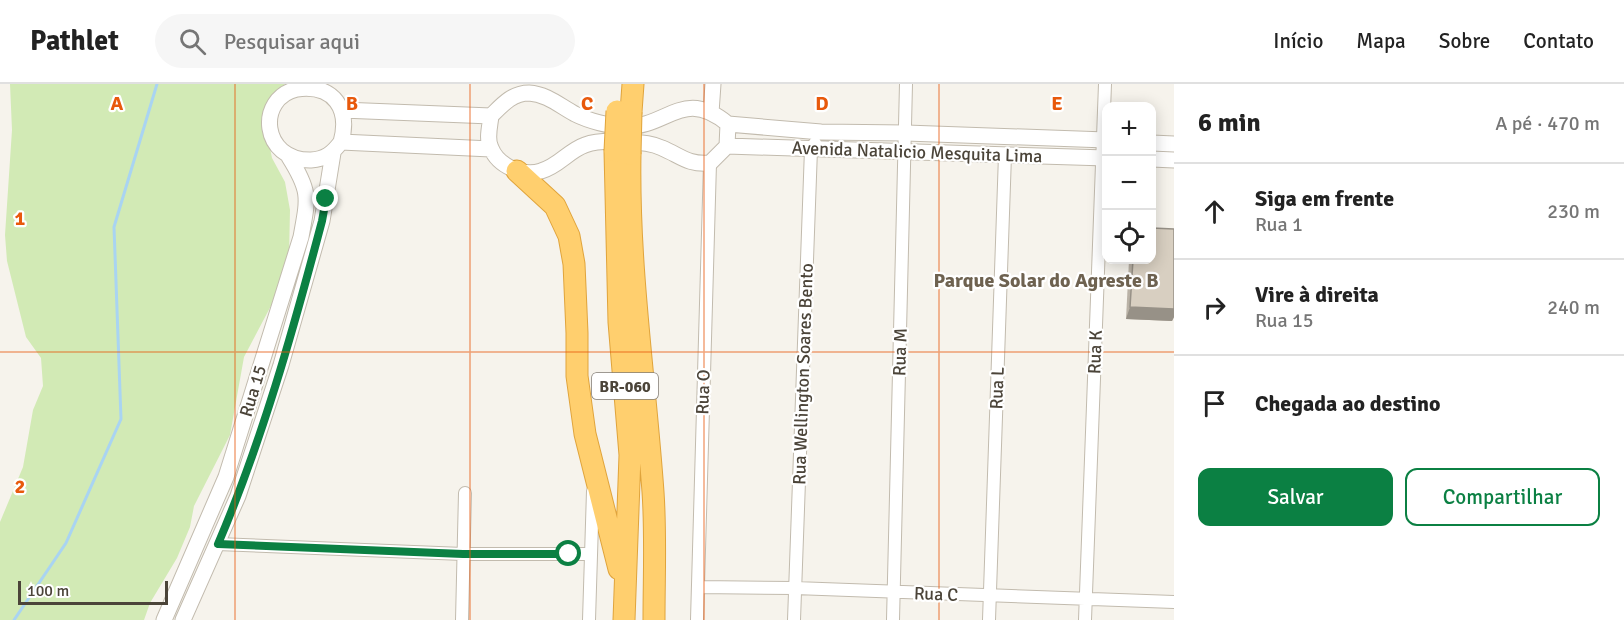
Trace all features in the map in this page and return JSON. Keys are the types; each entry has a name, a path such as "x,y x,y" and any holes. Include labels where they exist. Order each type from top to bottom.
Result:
{"highway":[{"name":"BR-060","path":"618,84 624,111 619,322 630,432 624,620"},
{"name":"BR-060","path":"624,111 633,84"},
{"name":"BR-060","path":"623,153 630,206 632,277 653,494 654,620"},
{"path":"517,171 555,206 569,236 574,264 577,376 585,434 625,589"}],"street":[{"path":"711,112 712,84"},
{"name":"Rua M","path":"893,620 906,84"},
{"name":"Rua K","path":"1105,84 1105,102"},
{"path":"338,98 344,127 337,148 321,160 302,160 289,157 278,148 272,138 269,123 275,105 293,87 309,86 338,98 491,116"},
{"path":"527,93 543,96 588,119 616,126 632,126 655,121 680,109 701,108 711,112 728,124 727,146 710,164 682,160 655,145 615,142 586,144 574,150 560,163 539,172 517,171 502,163 491,149 488,137 491,116 508,99 527,93"},
{"name":"Avenida Natalicio Mesquita Lima","path":"728,124 821,132 1102,140"},
{"name":"Rua Wellington Soares Bento","path":"794,620 811,149 821,132"},
{"path":"885,132 886,150"},
{"path":"1156,143 1174,144"},
{"name":"Avenida Natalicio Mesquita Lima","path":"727,146 1102,157"},
{"path":"337,148 491,149"},
{"name":"Rua 15","path":"183,620 238,496 281,366 322,221 337,148"},
{"name":"Rua L","path":"989,620 1005,155"},
{"name":"Rua 15","path":"164,620 224,484 301,237 307,203 303,180 289,157"},
{"path":"1156,159 1174,160"},
{"name":"Rua O","path":"697,620 710,164"},
{"name":"Rua K","path":"1085,620 1103,210"},
{"path":"589,620 594,469"},
{"path":"462,620 465,493"},
{"path":"218,544 463,554 590,554"},
{"name":"Rua C","path":"698,587 795,588 1174,602"}],"green space":[{"path":"10,84 285,84 272,96 265,124 272,158 285,182 290,210 289,257 283,283 244,357 230,435 194,506 190,527 177,558 150,603 144,620 0,620 0,522 23,467 33,410 43,386 41,358 26,337 7,261 5,235 12,130"}],"building":[{"path":"1156,228 1174,229 1174,309 1130,307 1133,264 1156,264"}],"waterway":[{"path":"14,620 66,543 121,419 114,227 157,84"}],"district":[{"name":"Parque Solar do Agreste B","path":"1046,280"}],"route":[{"path":"326,199 322,221 281,366 238,496 218,544 463,554 569,554"}]}
